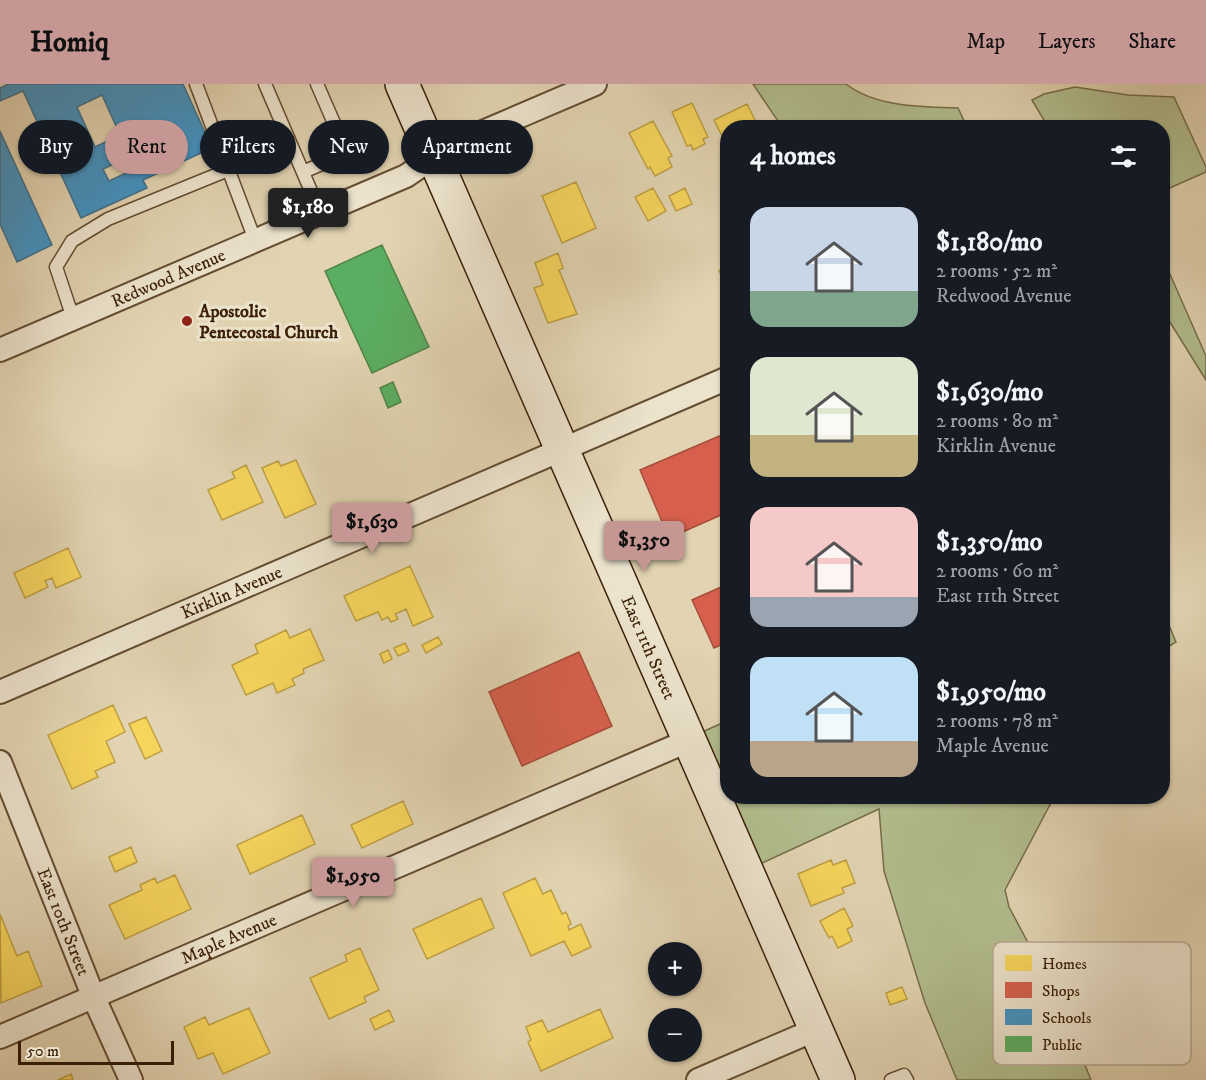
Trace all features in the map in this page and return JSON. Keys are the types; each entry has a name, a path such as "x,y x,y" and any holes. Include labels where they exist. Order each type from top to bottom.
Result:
{"main road":[{"name":"East 11th Street","path":"402,84 418,120"},
{"name":"East 11th Street","path":"441,174 838,1080"}],"street":[{"name":"Redwood Avenue","path":"511,120 595,84"},
{"name":"Redwood Avenue","path":"0,350 409,174"},
{"name":"Kirklin Avenue","path":"0,692 720,381"},
{"name":"Maple Avenue","path":"0,1037 690,740"},
{"name":"East 10th Street","path":"0,762 94,998 131,1080"},
{"path":"698,1080 817,1029"}],"lane":[{"path":"196,84 209,120"},
{"path":"265,84 320,212"},
{"path":"303,172 347,153 317,84"},
{"path":"74,318 56,267 72,241 108,219 218,174"},
{"path":"230,174 255,240"},
{"path":"891,1080 904,1075 907,1080"}],"green space":[{"path":"753,84 846,84 871,97 899,104 958,108 964,120 777,120"},
{"path":"1075,87 1128,95 1174,97 1206,167 1206,172 1170,188 1170,120 1044,120 1032,100 1044,94"},
{"path":"1170,274 1206,356 1206,380 1170,322"},
{"path":"1170,628 1176,642 1170,646"},
{"path":"720,724 720,779 700,733"},
{"path":"731,804 1050,804 1005,890 1009,907 1028,942 993,942 993,1065 1085,1065 1091,1080 957,1080 925,1003 884,871 879,809 758,865"}],"building: Homes":[{"path":"692,103 708,137 703,139 705,144 693,150 691,145 687,146 672,112"},
{"path":"747,104 755,120 720,120 720,132 714,120"},
{"path":"653,121 672,156 668,158 672,167 655,176 650,167 648,169 629,133"},
{"path":"576,182 596,228 562,243 542,196"},
{"path":"653,188 666,211 648,221 635,197"},
{"path":"685,188 692,204 676,211 669,196"},
{"path":"558,253 563,268 559,270 577,314 548,323 534,288 543,285 535,263"},
{"path":"296,460 316,504 285,518 262,468 278,461 281,466"},
{"path":"246,465 263,502 222,520 208,490 235,478 232,472"},
{"path":"68,548 81,577 56,588 52,578 45,581 48,587 25,598 14,573"},
{"path":"410,566 433,617 413,626 406,609 395,614 398,619 391,622 388,617 382,620 378,612 356,621 344,596"},
{"path":"310,629 324,660 303,669 304,673 292,679 295,685 277,693 273,683 246,695 232,665 258,653 255,645 286,630 290,638"},
{"path":"438,637 442,644 426,653 422,645"},
{"path":"405,643 409,651 398,656 394,648"},
{"path":"388,650 392,659 384,663 380,654"},
{"path":"113,705 125,732 106,741 115,762 95,771 98,777 72,789 48,735"},
{"path":"146,717 162,751 145,759 129,724"},
{"path":"403,801 413,824 362,848 351,825"},
{"path":"302,815 315,844 250,874 237,845"},
{"path":"131,847 137,862 115,872 109,857"},
{"path":"831,860 833,865 846,860 855,883 842,888 844,893 811,906 798,874"},
{"path":"175,875 191,909 125,939 109,905 142,890 140,885 155,878 157,883"},
{"path":"535,878 543,894 551,890 562,914 566,912 571,924 568,926 569,930 581,924 591,947 572,956 564,941 531,956 503,893"},
{"path":"481,898 494,928 427,959 413,929"},
{"path":"844,908 853,926 847,929 852,941 838,948 832,936 829,938 820,921"},
{"path":"0,914 17,956 28,951 42,986 1,1003"},
{"path":"360,948 379,990 364,997 366,1002 329,1019 310,978 347,961 345,955"},
{"path":"902,987 907,999 890,1005 886,993"},
{"path":"249,1008 270,1053 223,1074 213,1053 198,1059 184,1027 205,1017 209,1025"},
{"path":"600,1009 613,1038 541,1071 528,1042 531,1040 526,1027 542,1020 548,1032"},
{"path":"389,1010 394,1021 375,1030 370,1019"},
{"path":"71,1074 73,1080 58,1080"}],"building: Shops":[{"path":"720,436 720,516 669,538 640,470"},
{"path":"720,588 720,645 714,648 692,600"},
{"path":"579,652 612,726 522,766 489,692"}],"building: Schools":[{"path":"8,84 183,84 200,122 200,154 188,159 188,120 113,120 102,95 77,107 83,120 36,120 23,91 0,101 0,88"},
{"path":"0,131 52,245 17,262 0,224"},
{"path":"105,142 105,168 103,169 109,181 124,174 156,174 143,180 147,188 81,218 61,174 93,174 93,143 95,147"}],"building: Public":[{"path":"382,245 429,347 372,373 325,271"},
{"path":"393,382 401,402 388,408 380,388"}],"place":[{"name":"Apostolic Pentecostal Church","path":"187,321"}]}
